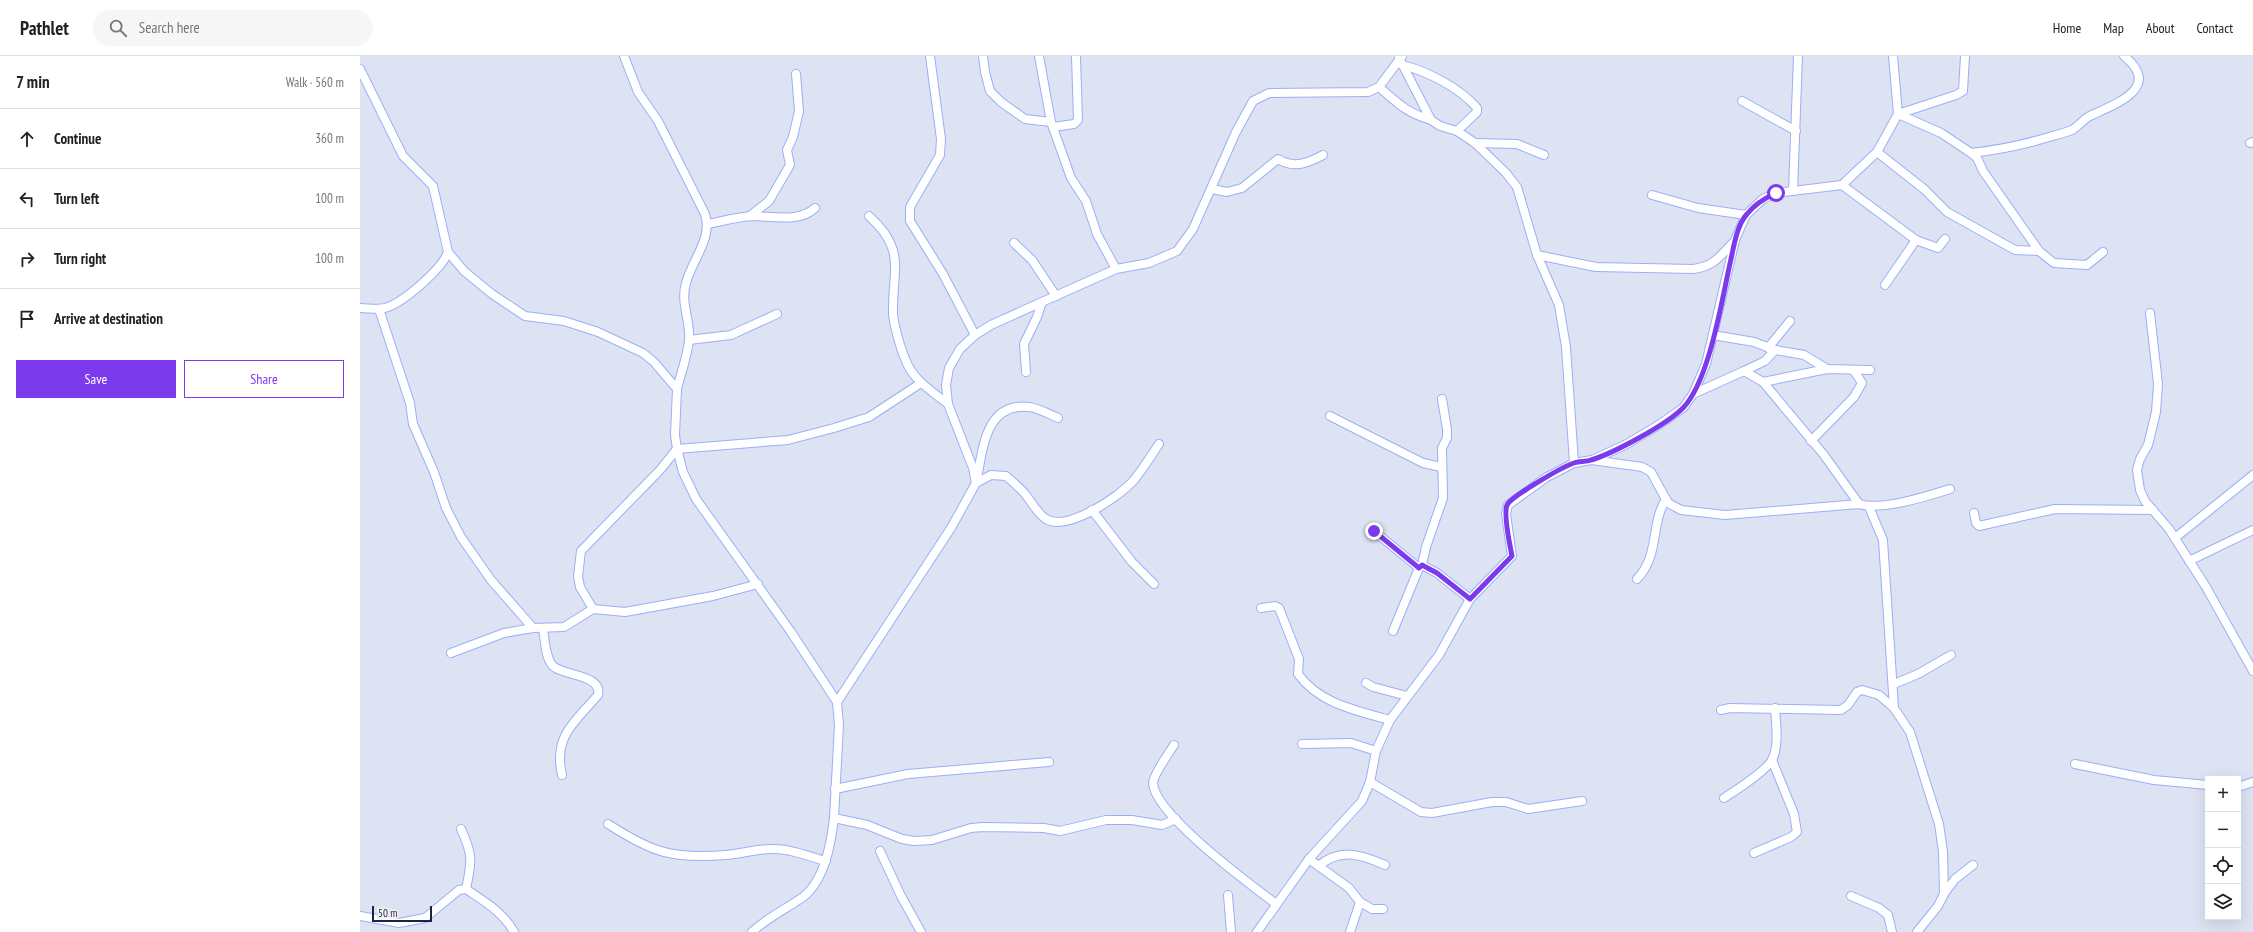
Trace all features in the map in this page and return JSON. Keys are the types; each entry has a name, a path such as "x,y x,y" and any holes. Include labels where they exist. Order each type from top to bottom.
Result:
{"street":[{"path":"624,56 638,92 658,121 705,214 708,224 699,254 686,282 683,303 689,340 677,389 675,435 683,472 696,499 758,584 837,702 839,725 834,789 834,818 826,861 822,871 804,896 766,919 752,932"},
{"path":"930,56 941,139 940,155 910,207 910,221 943,274 975,335"},
{"path":"983,56 990,91 1001,102 1025,119 1052,125 1074,124 1078,120 1076,56"},
{"path":"1040,56 1052,125 1071,178 1086,201 1097,234 1116,269"},
{"path":"1793,191 1798,56"},
{"path":"1592,460 1657,426 1683,408 1693,394 1706,364 1735,240 1746,215 1763,199 1776,193 1842,185 1877,152 1898,114 1892,56"},
{"path":"1898,114 1956,95 1963,91 1965,56"},
{"path":"1971,153 2015,147 2073,129 2089,116 2122,101 2139,85 2140,78 2132,63 2124,56"},
{"path":"976,483 973,468 948,404 946,384 949,368 960,349 975,335 1042,302 1116,269 1150,263 1177,251 1193,230 1236,132 1253,101 1269,93 1368,92 1379,87 1401,59"},
{"path":"1401,59 1431,120"},
{"path":"1401,59 1411,67 1448,86 1477,108 1477,112 1457,131"},
{"path":"360,69 403,156 433,186 448,252 446,258 433,273 398,302 379,309 360,308"},
{"path":"750,216 769,201 790,165 787,150 793,137 799,111 796,74"},
{"path":"1379,87 1401,108 1414,115 1431,120 1440,126 1457,131 1475,143 1517,187 1537,255 1559,305 1566,347 1574,463"},
{"path":"1742,101 1796,131"},
{"path":"1898,114 1941,133 1971,153 1976,158 2039,251 2054,263 2087,265 2103,252"},
{"path":"1475,143 1517,144 1544,155"},
{"path":"1877,152 1924,189 1947,212 2015,250 2039,251"},
{"path":"1212,188 1227,192 1242,188 1278,159 1288,165 1300,164 1323,155"},
{"path":"1842,185 1916,240 1938,248 1946,239"},
{"path":"1652,195 1698,208 1746,215"},
{"path":"708,224 750,216 795,217 809,214 815,208"},
{"path":"869,216 889,237 894,251 896,262 893,315 906,362 921,383 948,404"},
{"path":"1537,255 1596,267 1693,269 1705,267 1715,262 1735,240"},
{"path":"1885,285 1916,240"},
{"path":"1014,243 1032,260 1056,296"},
{"path":"448,252 476,280 525,316 564,321 608,336 643,353 654,362 677,389"},
{"path":"1026,372 1024,344 1037,317 1042,302"},
{"path":"379,309 410,403 413,424 434,472 446,508 461,537 491,580 533,628"},
{"path":"2150,313 2158,384 2156,412 2148,444 2140,459 2137,470 2140,490 2145,501 2175,538 2251,658 2253,670"},
{"path":"689,340 731,335 777,314"},
{"path":"1693,394 1765,361 1790,321"},
{"path":"1713,336 1754,342 1772,349 1804,355 1827,369"},
{"path":"1763,382 1827,369 1854,371 1870,370"},
{"path":"1744,371 1763,382 1790,412 1860,504"},
{"path":"1811,441 1854,397 1862,383 1854,371"},
{"path":"593,610 580,587 578,576 581,551 660,470 677,449 788,440 834,428 869,417 921,383"},
{"path":"1393,631 1421,567 1426,547 1443,498 1441,467 1442,448 1447,438 1447,429 1442,399"},
{"path":"837,702 952,528 976,483 988,430 992,422 1001,414 1010,410 1030,407 1058,418"},
{"path":"1330,416 1423,463 1441,467"},
{"path":"976,483 991,475 1006,476 1026,496 1040,514 1054,522 1072,521 1106,502 1133,480 1159,444"},
{"path":"1257,932 1310,859 1362,801 1370,782 1376,751 1390,720 1439,654 1470,599 1512,556 1506,514 1508,505 1547,477 1574,463 1592,460 1642,467 1651,472 1668,503 1681,510 1725,515 1860,504 1869,507 1923,498 1950,490"},
{"path":"2175,538 2253,474"},
{"path":"1637,578 1645,570 1651,557 1661,508 1666,499"},
{"path":"1869,507 1883,540 1894,684 1894,708"},
{"path":"1974,513 1976,523 1979,526 2055,509 2153,510"},
{"path":"1092,510 1132,562 1154,584"},
{"path":"2189,561 2253,530"},
{"path":"1374,531 1421,567 1437,573 1470,599"},
{"path":"451,653 504,633 533,628 543,629 564,627 593,610 625,612 713,596 758,584"},
{"path":"1261,608 1275,606 1279,608 1298,659 1298,674 1304,683 1333,704 1390,720"},
{"path":"543,629 551,663 556,668 585,677 598,686 599,691 598,695 567,732 562,742 558,759 562,775"},
{"path":"1894,684 1918,674 1951,655"},
{"path":"1366,684 1407,696"},
{"path":"1721,710 1730,708 1775,708 1841,710 1848,705 1857,692 1862,690 1879,695 1894,708 1910,732 1939,824 1943,852 1944,894"},
{"path":"1724,798 1744,786 1772,760 1776,747 1775,708"},
{"path":"1302,744 1352,743 1376,751"},
{"path":"1174,745 1154,779 1153,784 1155,792 1176,819 1223,864 1276,904"},
{"path":"1754,852 1791,837 1797,832 1794,814 1772,760"},
{"path":"834,789 908,774 1049,762"},
{"path":"2075,764 2154,780 2205,785"},
{"path":"1370,782 1421,812 1432,813 1492,802 1506,802 1528,809 1582,801"},
{"path":"2241,786 2253,782"},
{"path":"834,818 867,825 902,839 914,841 932,840 971,828 1044,828 1060,831 1106,820 1132,820 1162,824 1176,819"},
{"path":"608,824 637,843 660,852 680,856 726,855 775,849 826,861"},
{"path":"461,829 471,849 472,864 466,889"},
{"path":"880,851 901,896 922,932"},
{"path":"1318,866 1326,859 1337,855 1350,854 1367,857 1385,865"},
{"path":"1310,859 1349,888 1360,902 1372,909 1383,909"},
{"path":"1917,932 1938,906 1944,894 1955,879 1973,865"},
{"path":"360,916 400,923 425,918 460,890 466,889 500,912 507,919 514,932"},
{"path":"1228,895 1231,932"},
{"path":"1851,896 1879,908 1888,914 1892,932"},
{"path":"1350,932 1360,902"}],"route":[{"path":"1374,531 1419,568 1422,565 1437,573 1470,599 1502,566 1509,561 1512,556 1506,514 1508,505 1514,498 1547,477 1574,463 1592,460 1625,444 1657,426 1683,408 1693,394 1706,364 1735,240 1746,215 1763,199 1776,193"}]}
